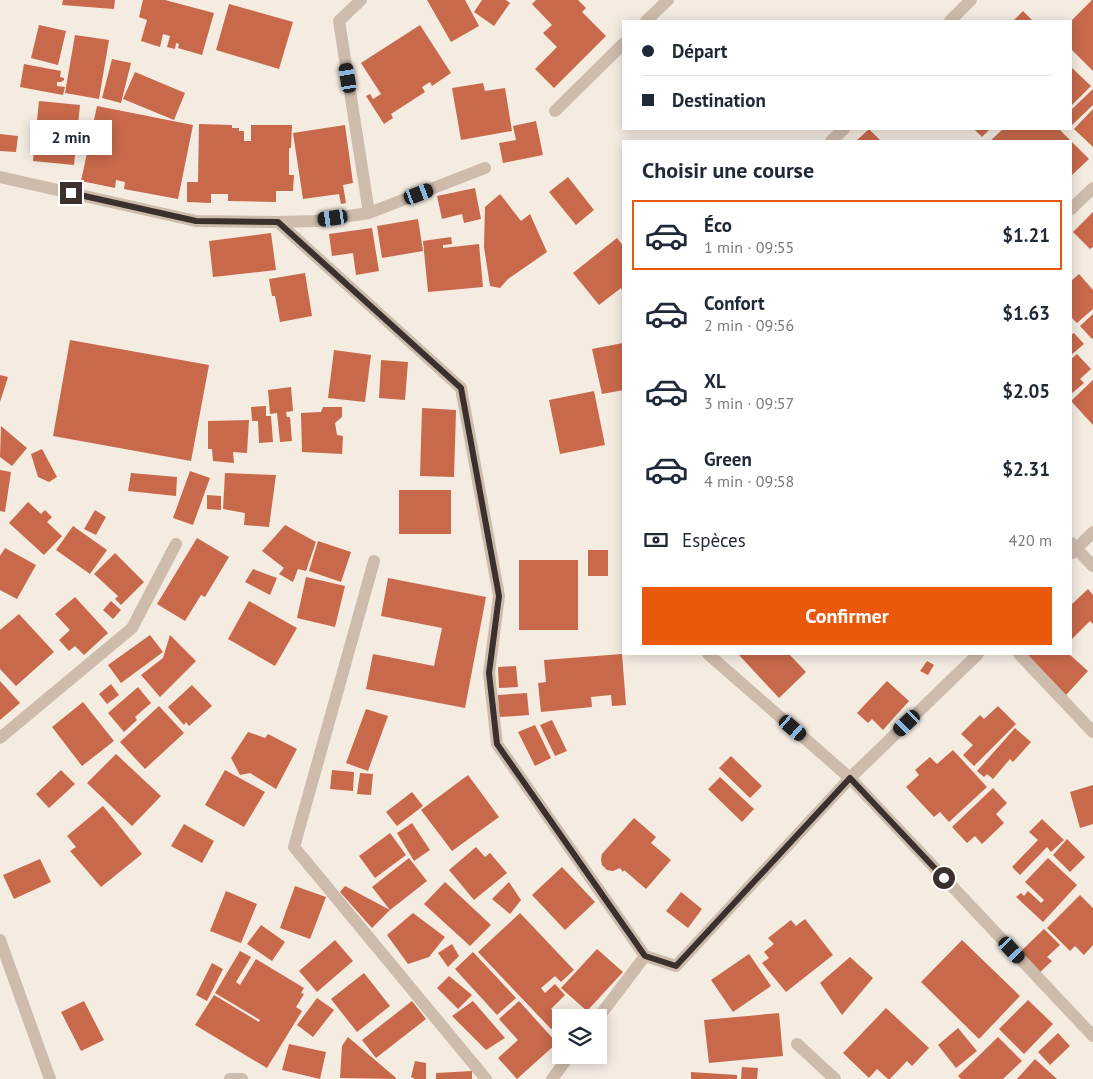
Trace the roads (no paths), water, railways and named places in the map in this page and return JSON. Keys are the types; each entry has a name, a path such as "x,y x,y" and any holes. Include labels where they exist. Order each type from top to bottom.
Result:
{"street":[{"path":"361,0 339,21 369,213"},
{"path":"647,20 668,0"},
{"path":"951,20 971,0"},
{"path":"555,111 622,45"},
{"path":"832,140 843,130"},
{"path":"0,177 196,221 278,222 315,221 369,213 485,168"},
{"path":"1072,208 1093,188"},
{"path":"278,222 461,388 499,596 489,673 497,744 645,956 676,966 850,778 977,655"},
{"path":"1093,532 1073,549 1093,566"},
{"path":"0,738 132,628 176,544"},
{"path":"374,561 294,848 486,1079"},
{"path":"709,655 850,778 1093,1036"},
{"path":"1020,655 1093,732"},
{"path":"0,940 50,1079"},
{"path":"605,1009 645,956"},
{"path":"797,1044 835,1079"},
{"path":"552,1079 563,1064"},
{"path":"230,1079 242,1079"}]}
